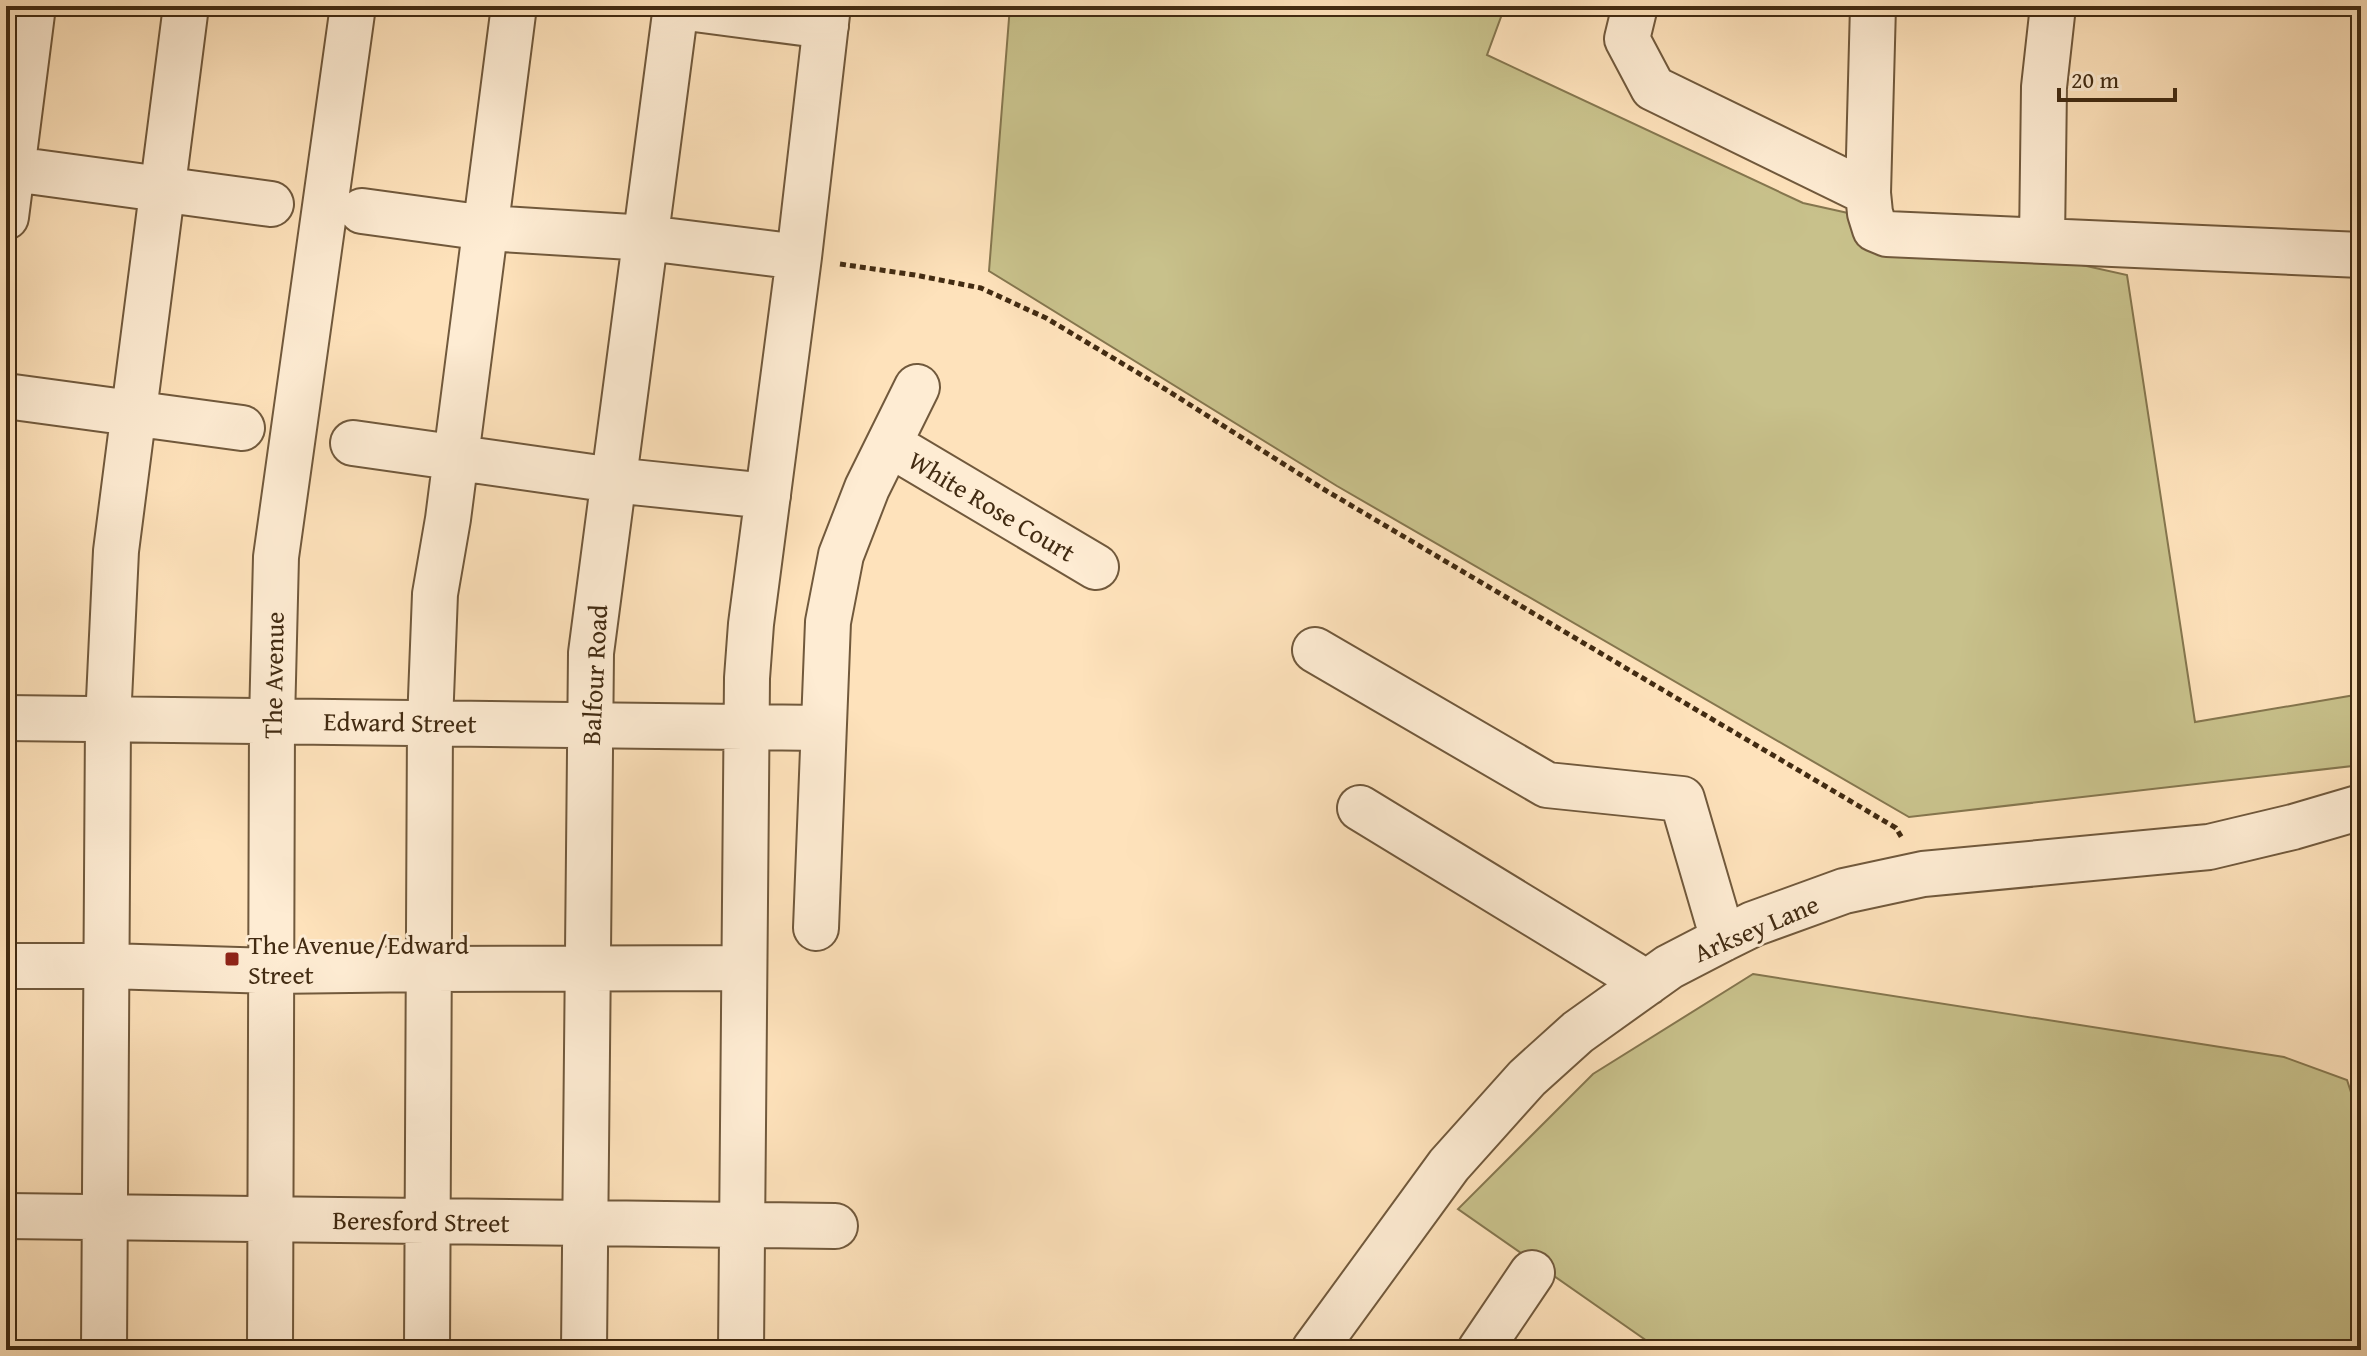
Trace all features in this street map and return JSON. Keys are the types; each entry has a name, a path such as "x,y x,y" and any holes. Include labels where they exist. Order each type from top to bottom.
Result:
{"street":[{"path":"6,217 9,169 33,6"},
{"path":"104,1350 108,721 116,551 186,6"},
{"name":"The Avenue","path":"270,1350 272,721 276,557 353,6"},
{"path":"427,1350 430,723 435,594 456,456 514,6"},
{"path":"675,6 827,16 751,624 747,678 741,1350"},
{"name":"Balfour Road","path":"584,1350 591,653 675,6"},
{"path":"1635,6 1627,39 1653,88 1868,193"},
{"path":"1873,6 1868,193 1875,229 1887,234 2361,255"},
{"path":"2042,241 2044,87 2053,6"},
{"path":"9,169 271,204"},
{"path":"362,211 486,228 647,238 799,257"},
{"name":"White Rose Court","path":"816,928 828,622 841,555 867,488 917,387"},
{"path":"6,396 242,428"},
{"path":"353,443 613,480 768,496"},
{"name":"White Rose Court","path":"889,444 1096,567"},
{"path":"1315,650 1547,785 1682,799 1723,939"},
{"name":"Edward Street","path":"6,718 747,727"},
{"path":"747,727 822,728"},
{"name":"Arksey Lane","path":"1314,1350 1449,1165 1527,1078 1578,1032 1669,967 1753,924 1844,891 1923,874 2209,847 2361,807"},
{"path":"1360,808 1647,983"},
{"path":"6,966 271,971 744,968"},
{"name":"Beresford Street","path":"6,1216 835,1226"},
{"path":"1480,1350 1532,1273"}],"path":[{"path":"799,257 981,288 1046,318 1320,487 1896,828 1923,874"}],"shaded area":[{"path":"1010,6 1338,6 1349,13 1355,6 1505,6 1487,55 1803,203 2127,275 2195,722 2361,694 2361,765 1909,817 1337,486 989,271"},
{"path":"1753,974 2284,1057 2347,1080 2361,1123 2361,1242 2351,1350 1660,1350 1458,1209 1593,1074"}],"place":[{"name":"The Avenue/Edward Street","path":"232,959"}]}
